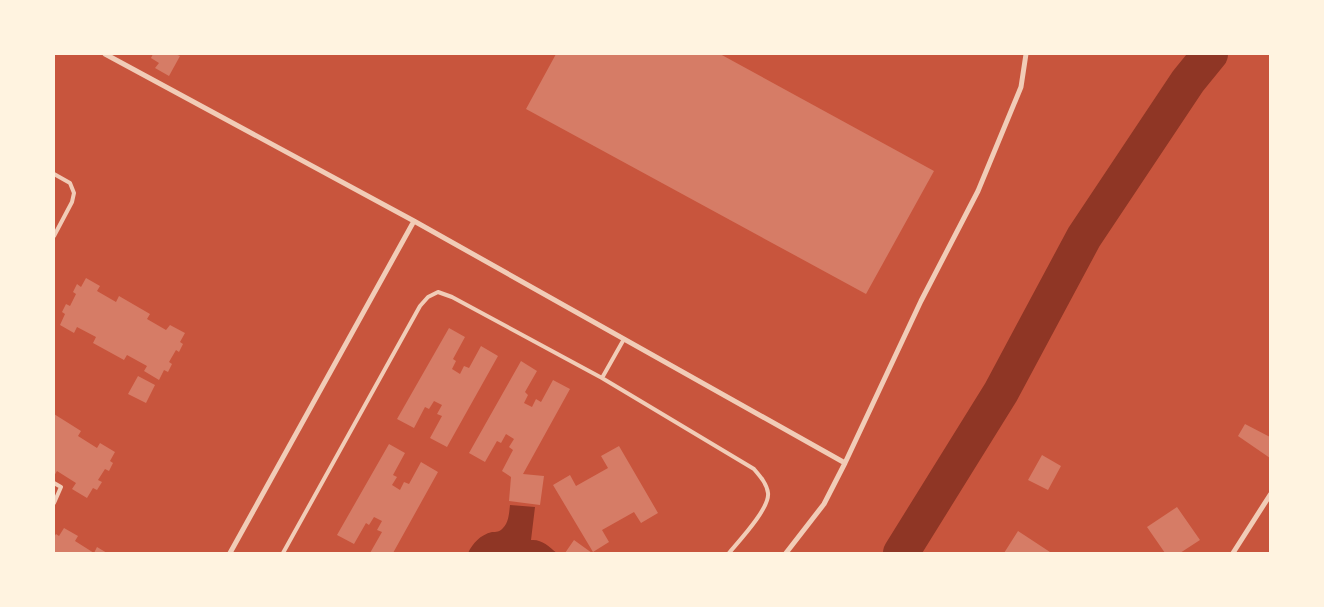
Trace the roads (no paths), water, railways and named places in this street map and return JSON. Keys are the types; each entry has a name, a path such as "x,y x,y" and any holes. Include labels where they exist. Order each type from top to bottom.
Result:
{"street":[{"path":"105,54 414,221 845,463"},
{"path":"786,553 824,504 921,301 978,191 1021,87 1026,54"},
{"path":"230,553 414,221"},
{"path":"1234,553 1270,495"}],"lane":[{"path":"54,174 70,183 74,193 72,202 54,236"},
{"path":"283,553 420,306 428,297 438,292 452,297 602,378 754,469 763,479 768,494 765,508 729,553"},
{"path":"602,378 624,339"},
{"path":"54,483 61,487 54,502"}],"waterway":[{"path":"901,553 1001,392 1084,237 1188,81 1210,54"}]}
